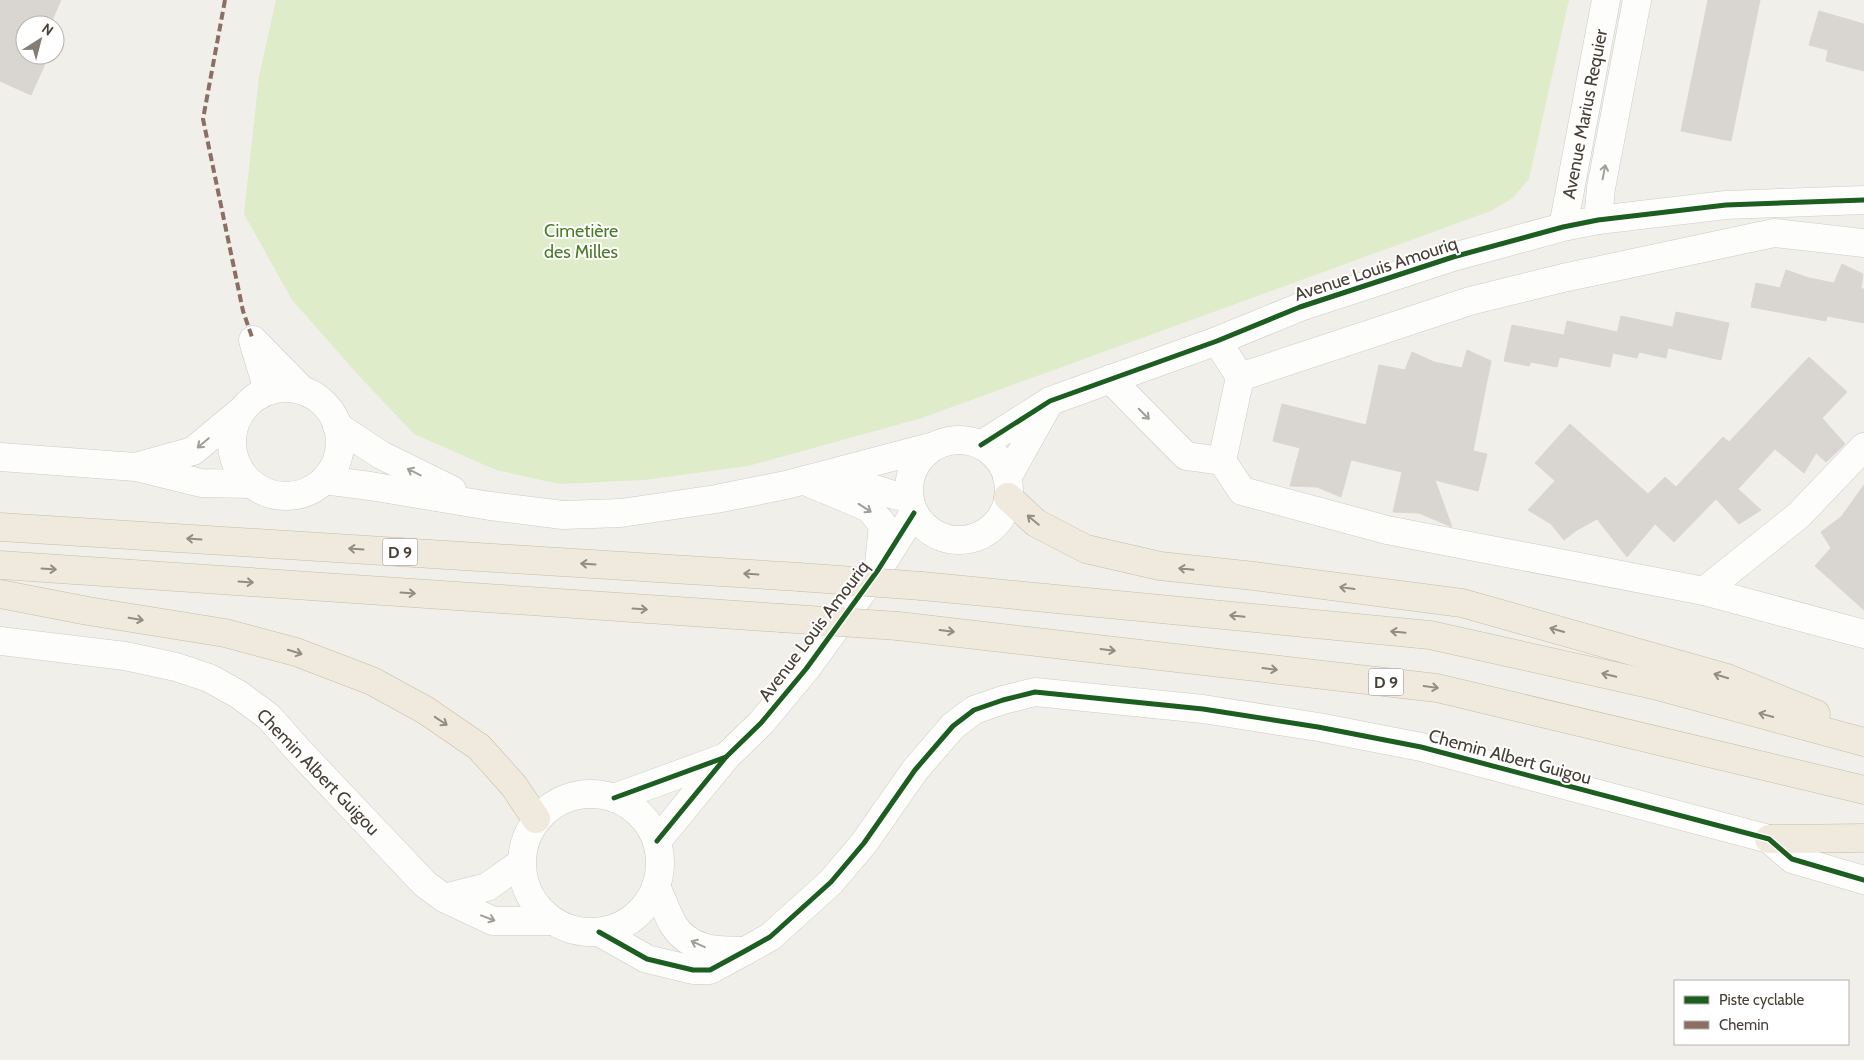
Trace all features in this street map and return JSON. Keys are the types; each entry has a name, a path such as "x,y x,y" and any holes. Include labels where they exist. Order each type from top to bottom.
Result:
{"highway":[{"path":"1008,488 1036,523 1086,548 1160,566 1254,576 1462,603 1727,678 1864,733"},
{"name":"D 9","path":"0,527 922,586 1430,635 1654,685 1864,742"},
{"name":"D 9","path":"0,565 898,626 1437,688 1864,790"},
{"path":"0,594 225,634 296,652 372,681 425,710 479,747 514,786 536,819"},
{"path":"1769,839 1864,838"}],"street":[{"name":"Avenue Marius Requier","path":"1563,228 1606,0"},
{"name":"Avenue Marius Requier","path":"1598,220 1601,188 1637,0"},
{"name":"Avenue Louis Amouriq","path":"981,446 1050,401 1217,341 1300,308 1453,257 1598,220 1726,205 1864,200"},
{"path":"1240,377 1470,301 1563,278 1774,233 1864,243"},
{"path":"241,411 232,430 232,450 239,469 252,484 266,492 296,495 311,490 324,480 333,468 338,455 340,441 337,426 330,410 318,398 302,390 253,340 268,390"},
{"path":"1217,341 1240,377 1222,461 1242,491 1387,530 1704,590 1864,634"},
{"path":"1110,379 1186,456 1222,461"},
{"path":"136,467 193,452 241,411 252,398 268,390 285,388 302,390"},
{"path":"806,481 865,486 894,495 947,539 963,540 979,536 993,526 1003,513 1008,488 1050,401"},
{"path":"337,426 381,455 431,481 490,506"},
{"path":"324,480 490,506 563,514 621,513 716,499 806,481 949,441 965,441 981,446 993,454 1002,465 1008,488"},
{"path":"918,514 909,482 914,468 922,456 934,446"},
{"path":"1704,590 1799,514 1864,447"},
{"path":"0,457 136,467 201,483 252,484"},
{"path":"806,481 869,508 883,525 878,570"},
{"name":"Avenue Louis Amouriq","path":"657,842 726,757 761,723 806,669 918,514"},
{"name":"Chemin Albert Guigou","path":"0,641 125,656 176,667 209,678 238,694 269,717 425,884 444,898 493,921 552,921"},
{"name":"Chemin Albert Guigou","path":"598,932 647,959 693,970 710,970 745,951 770,937 831,882 864,843 915,770 953,726 974,710 1003,700 1036,692 1213,711 1318,727 1421,747 1769,839 1792,859 1864,880"},
{"name":"Avenue Louis Amouriq","path":"614,798 726,757"},
{"path":"586,794 614,798 633,808 647,823 657,842 660,856 660,871 656,886 643,908 623,925 598,932 574,930 552,921 535,905 524,885 521,863 525,840 536,819 558,802 586,794"},
{"name":"Chemin Albert Guigou","path":"1738,831 1864,826"},
{"path":"444,898 487,887 521,863"},
{"path":"656,886 674,926 694,944 715,950 745,951"}],"green space":[{"name":"Cimetière des Milles","path":"276,0 1569,0 1529,179 1513,198 1491,211 922,418 748,466 644,480 559,484 496,470 414,434 359,376 292,300 244,214 259,76"}],"building":[{"path":"0,0 61,0 54,15 15,15 15,65 44,65 31,95 0,81"},
{"path":"1708,0 1760,0 1731,141 1681,131"},
{"path":"1819,11 1864,24 1864,71 1826,61 1828,50 1809,45"},
{"path":"1842,264 1863,274 1861,289 1864,289 1864,323 1827,316 1826,321 1751,307 1756,283 1780,288 1786,270 1809,278 1834,283"},
{"path":"1676,312 1729,323 1721,360 1668,348"},
{"path":"1621,316 1672,327 1666,358 1639,352 1637,358 1613,353"},
{"path":"1567,321 1617,332 1610,367 1560,357 1563,342 1557,367 1531,362 1529,366 1504,361 1512,325 1564,335"},
{"path":"1467,350 1491,361 1473,451 1487,454 1478,491 1435,480 1452,527 1419,513 1393,512 1402,472 1351,460 1341,497 1317,487 1290,486 1300,448 1273,441 1282,404 1366,425 1379,365 1405,370 1412,352 1434,362 1462,368"},
{"path":"1809,357 1847,392 1822,418 1845,444 1826,462 1816,453 1804,473 1775,449 1738,489 1761,510 1739,524 1716,499 1674,542 1655,524 1627,557 1597,519 1564,540 1551,524 1528,510 1555,481 1535,463 1570,424 1648,494 1665,477 1676,487 1723,437 1729,442"},
{"path":"1864,485 1864,610 1815,566 1831,548 1821,532 1841,517"}],"marked path":[{"path":"225,0 203,119 243,311 253,340"}],"cycle path":[{"path":"981,445 1050,401 1217,341 1300,307 1453,257 1563,227 1598,220 1726,205 1864,200"},
{"path":"657,841 726,757 761,723 806,669 878,570 914,513"},
{"path":"599,932 647,959 693,970 710,970 745,951 770,937 831,882 864,843 915,770 953,726 974,710 1035,692 1203,709 1318,727 1421,747 1769,839 1792,859 1864,880"},
{"path":"614,798 726,757"}]}
